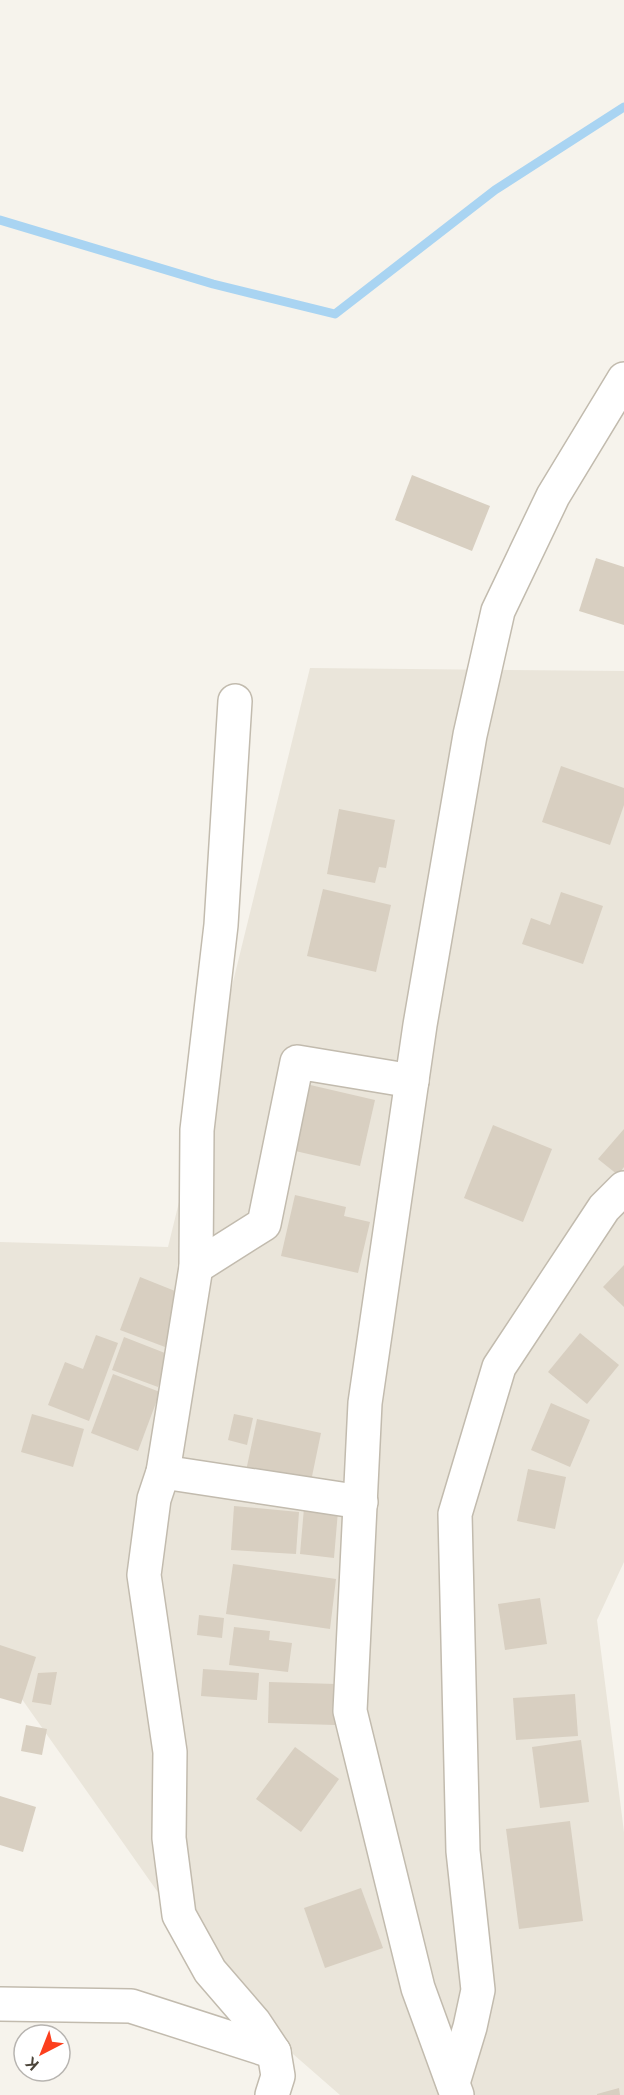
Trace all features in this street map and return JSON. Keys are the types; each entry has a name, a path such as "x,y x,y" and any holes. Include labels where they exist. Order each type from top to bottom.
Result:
{"street":[{"path":"455,2089 418,1988 350,1711 366,1403 420,1025 470,735 498,611 553,496 624,379"},
{"path":"235,700 221,926 197,1130 196,1267 163,1472 154,1499 144,1575 170,1752 169,1838 179,1915 210,1971 254,2022 274,2052 278,2076 272,2095"},
{"path":"196,1267 264,1224 297,1062 412,1081"},
{"path":"455,2089 478,1990 464,1851 455,1514 499,1367 604,1208 624,1188"},
{"path":"163,1472 361,1502"},
{"path":"0,2004 131,2006 274,2052"}],"shaded area":[{"path":"310,668 624,671 624,1562 597,1620 624,1832 624,2095 340,2095 238,2006 0,1668 0,1242 168,1247"}],"building":[{"path":"412,475 490,506 472,551 395,520"},
{"path":"596,558 624,567 624,625 579,611"},
{"path":"561,766 624,788 624,805 610,845 542,822"},
{"path":"339,809 395,820 386,868 379,867 375,883 327,874"},
{"path":"323,889 391,905 376,972 307,956"},
{"path":"561,892 603,906 583,964 522,944 531,918 550,925"},
{"path":"306,1084 375,1100 360,1166 291,1150"},
{"path":"493,1125 552,1149 523,1222 464,1198"},
{"path":"624,1129 624,1167 618,1175 598,1159"},
{"path":"295,1195 346,1207 344,1216 370,1222 358,1273 281,1256"},
{"path":"624,1265 624,1307 603,1287"},
{"path":"140,1277 185,1295 165,1347 120,1330"},
{"path":"580,1333 619,1365 587,1404 548,1372"},
{"path":"96,1335 118,1343 89,1421 48,1405 65,1362 83,1369"},
{"path":"124,1337 170,1355 158,1387 112,1370"},
{"path":"113,1374 160,1392 138,1451 91,1433"},
{"path":"551,1403 590,1420 570,1467 531,1450"},
{"path":"32,1414 84,1429 73,1467 21,1452"},
{"path":"234,1414 253,1418 247,1445 228,1440"},
{"path":"257,1419 321,1433 310,1486 246,1471"},
{"path":"528,1469 566,1477 555,1529 517,1521"},
{"path":"234,1506 299,1512 296,1554 231,1550"},
{"path":"304,1508 338,1511 334,1558 300,1554"},
{"path":"233,1564 336,1579 330,1629 226,1614"},
{"path":"540,1598 547,1644 505,1650 498,1604"},
{"path":"199,1615 224,1618 222,1638 197,1635"},
{"path":"234,1627 270,1631 269,1640 292,1643 288,1672 229,1665"},
{"path":"0,1645 36,1657 21,1704 0,1698"},
{"path":"203,1669 259,1673 257,1700 201,1696"},
{"path":"57,1672 51,1705 32,1702 38,1673"},
{"path":"269,1682 336,1684 335,1725 268,1723"},
{"path":"575,1694 578,1736 516,1740 513,1698"},
{"path":"26,1725 47,1729 42,1755 21,1751"},
{"path":"581,1740 589,1802 540,1808 532,1747"},
{"path":"295,1747 339,1779 301,1832 256,1799"},
{"path":"0,1796 36,1807 23,1852 0,1845"},
{"path":"570,1821 583,1921 519,1929 506,1829"},
{"path":"361,1888 383,1948 325,1968 304,1908"},
{"path":"619,2088 620,2095 597,2095 597,2094"}],"waterway":[{"path":"0,220 213,284 335,314 495,190 624,107"}]}
